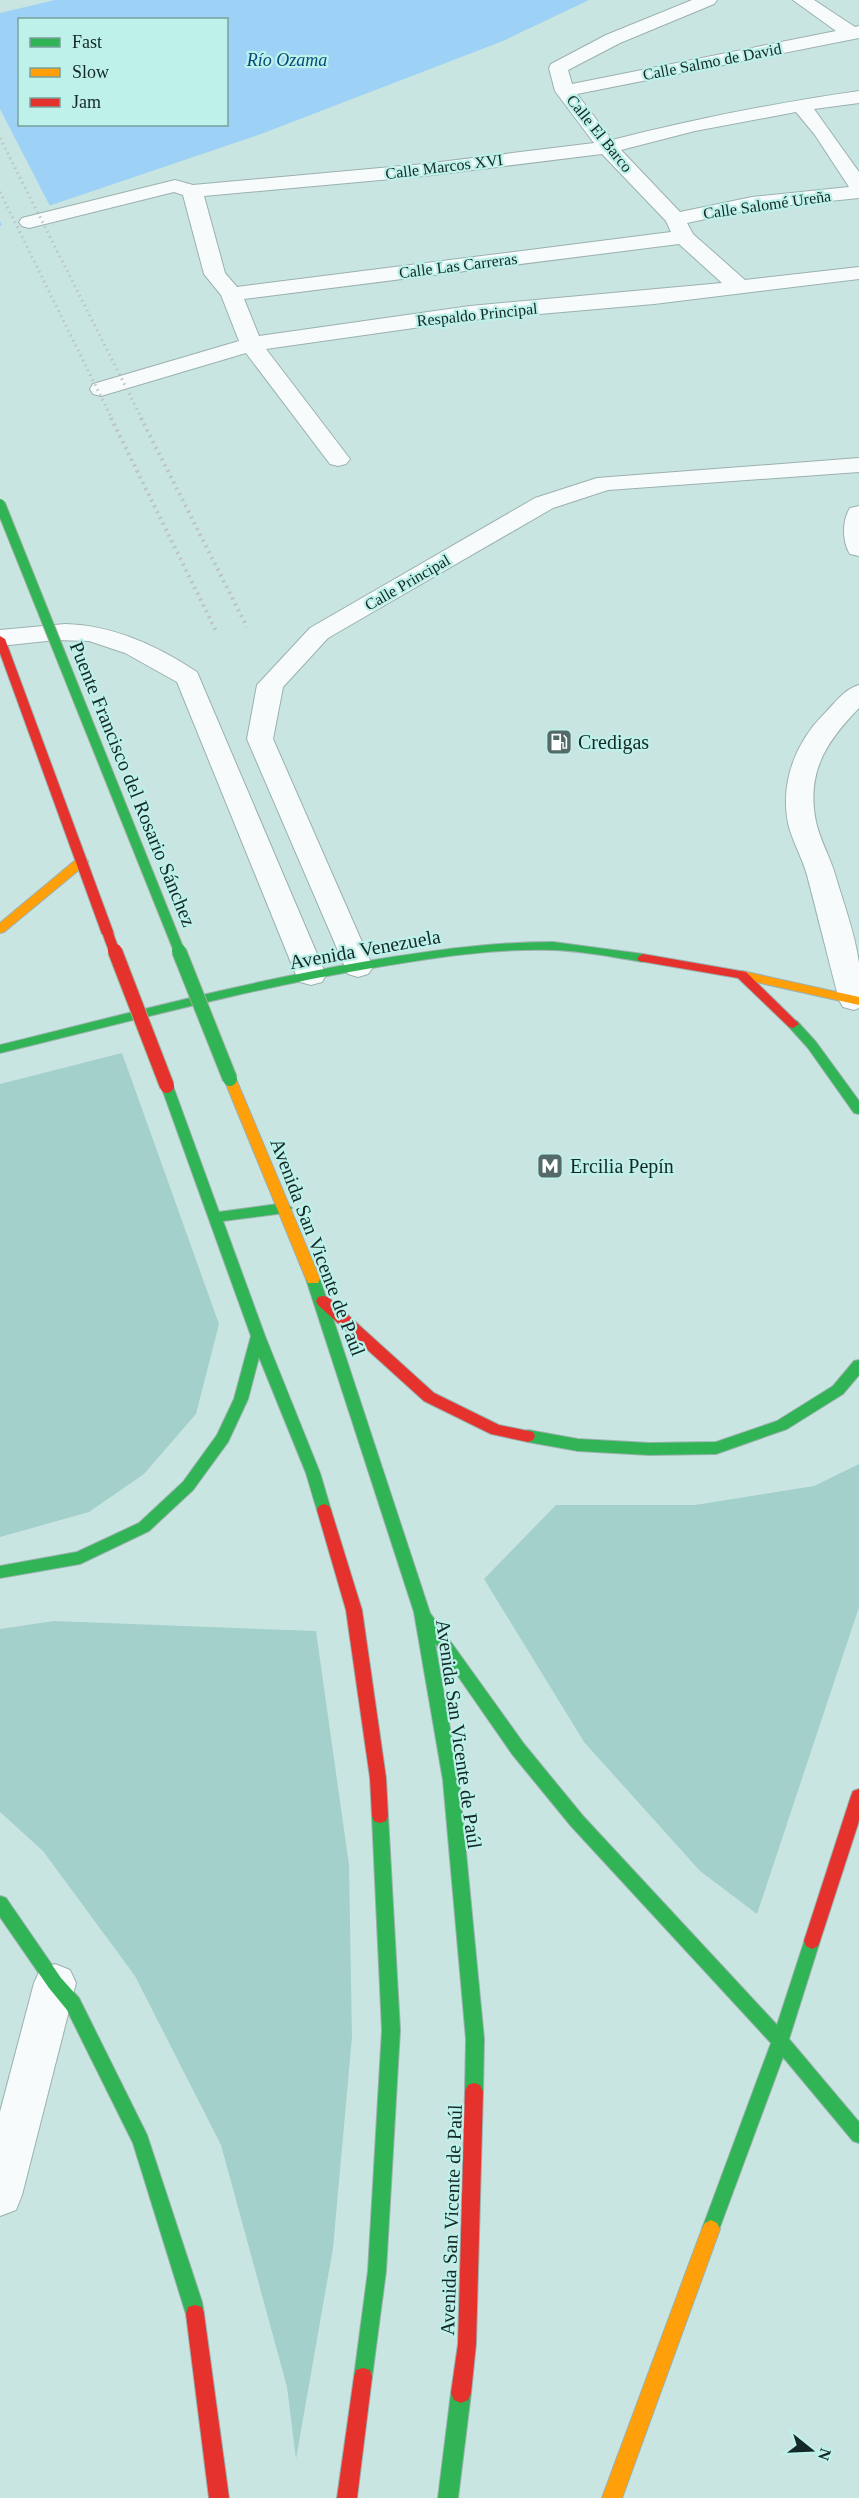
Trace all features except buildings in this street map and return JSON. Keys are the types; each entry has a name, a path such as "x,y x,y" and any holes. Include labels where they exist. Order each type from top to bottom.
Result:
{"main road":[{"name":"Puente Francisco del Rosario Sánchez","path":"0,504 230,1079"},
{"path":"0,639 258,1336 313,1473 354,1610 378,1778 391,2030 377,2271 347,2498"},
{"path":"0,929 82,861"},
{"name":"Avenida Venezuela","path":"0,1049 311,975 424,956 541,946 588,949 742,975 857,1001"},
{"path":"742,975 780,1008 812,1045 859,1110"},
{"name":"Avenida San Vicente de Paúl","path":"230,1079 321,1299 422,1612 451,1779 476,2039 467,2344 448,2498"},
{"path":"214,1217 285,1208"},
{"path":"321,1299 429,1397 496,1430 578,1445 649,1449 716,1448 782,1425 838,1390 859,1365"},
{"path":"0,1572 80,1558 144,1527 188,1486 223,1438 241,1399 258,1336"},
{"path":"422,1612 518,1749 577,1821 780,2041 859,2135"},
{"path":"612,2498 780,2041 859,1796"},
{"path":"0,1903 55,1983 73,2004 141,2141 193,2302 219,2498"}],"street":[{"name":"Calle El Barco","path":"708,0 613,39 558,69 565,91 607,147 679,228 739,286"},
{"path":"802,0 855,32"},
{"name":"Calle Salmo de David","path":"565,91 855,32"},
{"name":"Calle Marcos XVI","path":"30,222 175,186 192,191 424,170 607,147 694,125 801,105 859,97"},
{"path":"801,105 823,132 859,187"},
{"path":"192,191 215,274 231,294 251,344 338,459"},
{"name":"Calle Salomé Ureña","path":"679,228 752,203 859,192"},
{"name":"Calle Las Carreras","path":"231,294 679,228"},
{"name":"Respaldo Principal","path":"101,389 251,344 470,313 654,297 859,273"},
{"name":"Calle Principal","path":"358,967 260,739 270,685 319,633 544,503 605,483 859,465"},
{"path":"859,513 856,530 859,549"},
{"path":"0,639 74,632 116,640 174,668 188,678 311,975"},
{"path":"857,1001 820,871 802,823 800,797 803,771 812,747 827,726 859,693"},
{"path":"0,2195 55,1983"}],"shaded area":[{"path":"122,1053 219,1324 196,1414 144,1474 89,1512 0,1537 0,1084"},
{"path":"859,1464 859,1607 757,1914 700,1871 584,1742 484,1579 556,1505 695,1505 814,1486"},
{"path":"54,1621 316,1631 349,1865 352,2037 333,2248 296,2459 287,2387 221,2145 135,1976 43,1851 0,1812 0,1629"}],"water":[{"name":"Río Ozama","path":"55,0 589,0 503,41 261,134 31,212 0,226 0,13"}],"pier":[{"path":"0,109 51,208 3,227 0,221"}],"railway":[{"path":"0,138 142,419"},
{"path":"0,192 112,419"},
{"path":"111,418 217,633"},
{"path":"141,418 247,627"}],"traffic: fast":[{"path":"0,504 230,1079"},
{"path":"0,1049 268,984 404,959 472,950 540,946 579,948 643,958"},
{"path":"793,1024 812,1045 859,1110"},
{"path":"167,1086 258,1336 313,1473 324,1510"},
{"path":"214,1217 285,1208"},
{"path":"313,1279 422,1612 451,1780 475,2039 474,2091"},
{"path":"0,1572 80,1558 144,1527 188,1486 223,1438 241,1399 258,1336"},
{"path":"528,1436 578,1445 649,1449 716,1448 782,1425 838,1390 859,1365"},
{"path":"426,1618 518,1749 577,1821 780,2041 711,2229"},
{"path":"363,2377 377,2271 391,2030 380,1816"},
{"path":"0,1903 55,1983 73,2004 141,2141 195,2314"},
{"path":"812,1941 780,2041 859,2135"},
{"path":"448,2498 461,2393"}],"traffic: slow":[{"path":"0,929 82,861"},
{"path":"742,975 859,1001"},
{"path":"230,1079 313,1279"},
{"path":"612,2498 711,2229"}],"traffic: jam":[{"path":"0,639 108,934"},
{"path":"108,934 167,1086"},
{"path":"643,958 742,975 793,1024"},
{"path":"323,1301 429,1397 496,1430 528,1436"},
{"path":"324,1510 354,1610 378,1778 380,1816"},
{"path":"812,1941 859,1796"},
{"path":"461,2393 467,2344 474,2091"},
{"path":"195,2314 219,2498"},
{"path":"347,2498 363,2377"}],"place":[{"name":"Credigas","path":"559,742"},
{"name":"Ercilia Pepín","path":"550,1166"}]}
